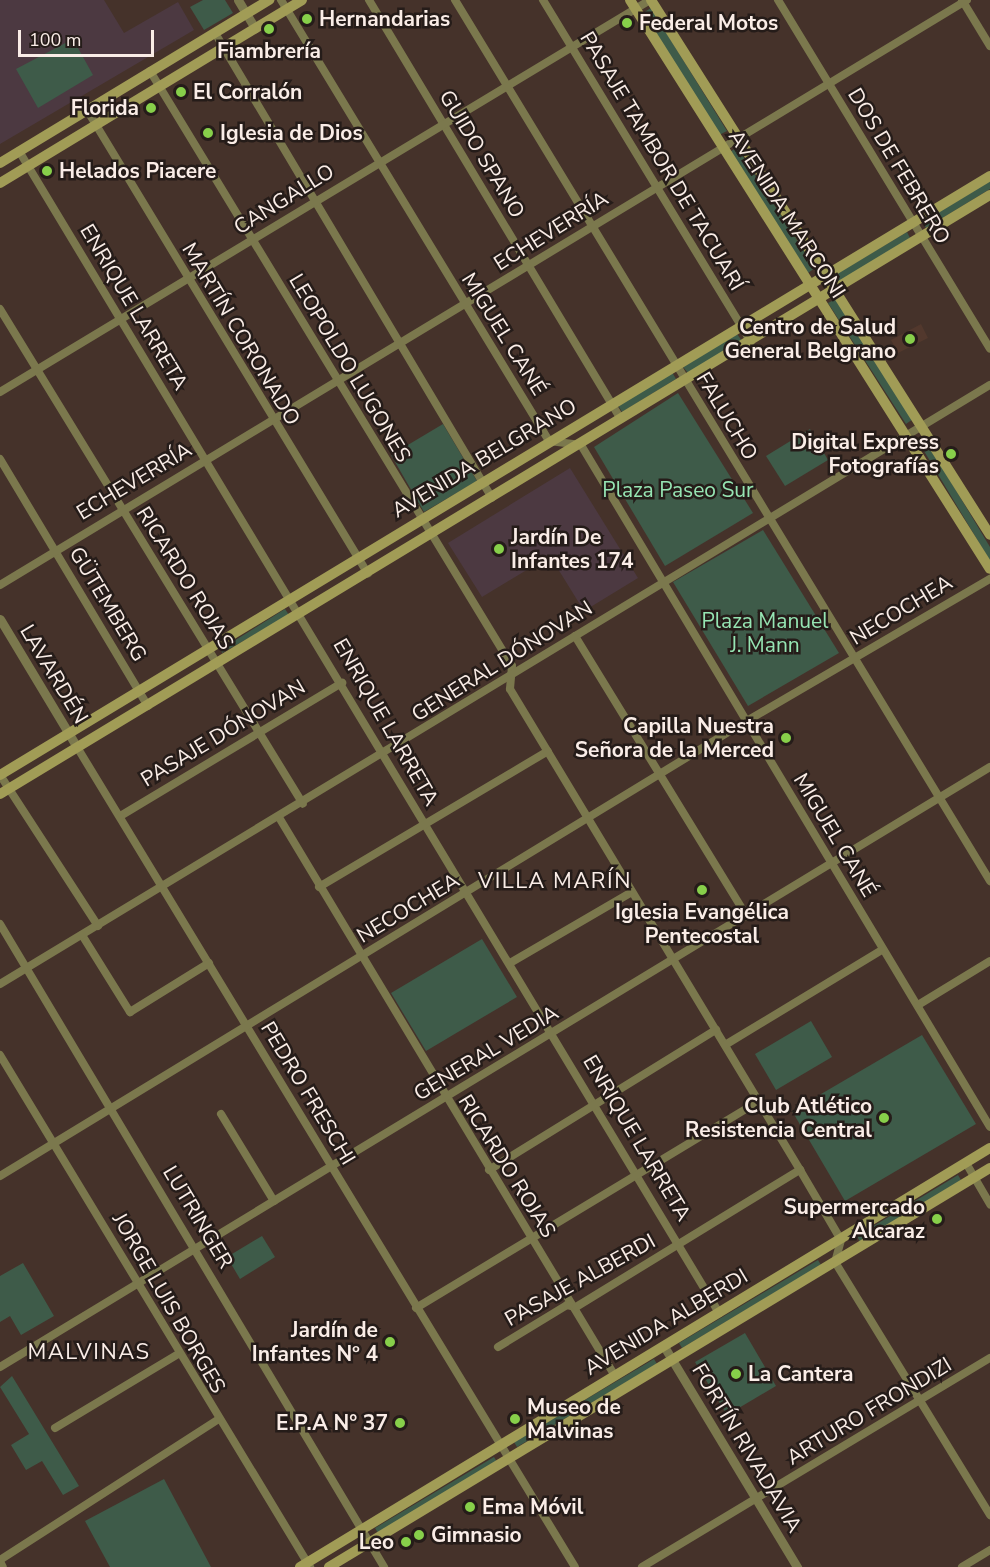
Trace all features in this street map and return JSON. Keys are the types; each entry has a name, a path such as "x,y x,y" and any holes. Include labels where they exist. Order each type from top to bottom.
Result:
{"main road":[{"path":"0,163 269,0"},
{"path":"0,183 255,28 284,5 302,0"},
{"name":"AVENIDA MARCONI","path":"650,0 736,139 990,535"},
{"name":"AVENIDA MARCONI","path":"632,4 721,148 908,435 990,569"},
{"name":"AVENIDA BELGRANO","path":"0,775 990,176"},
{"name":"AVENIDA BELGRANO","path":"4,791 368,574 990,195"},
{"name":"AVENIDA ALBERDI","path":"306,1566 362,1529 665,1348 990,1148"},
{"name":"AVENIDA ALBERDI","path":"329,1567 990,1168"}],"street":[{"path":"238,0 255,28"},
{"name":"GUIDO SPANO","path":"369,0 621,419"},
{"name":"FALUCHO","path":"455,0 990,881"},
{"name":"PASAJE TAMBOR DE TACUARÍ","path":"543,0 751,342"},
{"name":"CANGALLO","path":"0,392 186,277 253,241 376,163 571,46 632,4 650,0"},
{"name":"DOS DE FEBRERO","path":"778,0 920,238 990,349"},
{"path":"964,1 990,46"},
{"name":"ECHEVERRÍA","path":"0,585 121,509 465,305 591,226 964,1"},
{"name":"MIGUEL CANÉ","path":"284,5 376,163 549,441"},
{"path":"215,33 492,498"},
{"name":"LEOPOLDO LUGONES","path":"150,71 336,382 431,534 514,676 510,689 726,1045 841,1240"},
{"name":"MARTÍN CORONADO","path":"87,110 271,419 368,574"},
{"name":"ENRIQUE LARRETA","path":"19,151 204,459 293,599 425,824 719,1313"},
{"name":"RICARDO ROJAS","path":"0,309 303,804"},
{"name":"GENERAL DÓNOVAN","path":"0,984 280,819 514,676 575,636 990,385"},
{"path":"549,441 581,445"},
{"name":"MIGUEL CANÉ","path":"581,445 665,582 745,722 990,1127"},
{"name":"GÜTEMBERG","path":"0,459 148,706"},
{"name":"NECOCHEA","path":"0,1176 113,1110 247,1026 588,821 745,722 990,579"},
{"name":"LAVARDÉN","path":"0,619 77,747"},
{"path":"575,636 663,773 747,917"},
{"name":"PASAJE DÓNOVAN","path":"122,815 342,684"},
{"name":"PEDRO FRESCHI","path":"77,747 122,815 499,1446 574,1567"},
{"path":"319,887 548,751"},
{"name":"GENERAL VEDIA","path":"0,1367 747,917 990,767"},
{"path":"0,775 4,791 98,926"},
{"name":"RICARDO ROJAS","path":"280,819 444,1099 576,1307 615,1376"},
{"path":"510,963 632,892"},
{"name":"LUTRINGER","path":"0,924 384,1567"},
{"path":"82,935 130,1012 209,963"},
{"path":"726,1045 882,950"},
{"path":"918,1005 990,961"},
{"path":"489,1170 716,1030"},
{"name":"JORGE LUIS BORGES","path":"0,1055 56,1144 217,1420 306,1566"},
{"path":"417,1308 759,1102"},
{"path":"221,1114 274,1201"},
{"path":"966,1163 990,1204"},
{"name":"PASAJE ALBERDI","path":"498,1347 567,1305 576,1307 800,1170"},
{"path":"841,1240 835,1262 990,1515"},
{"name":"FORTÍN RIVADAVIA","path":"665,1348 797,1567"},
{"path":"56,1428 178,1354"},
{"name":"ARTURO FRONDIZI","path":"642,1567 922,1401 990,1358"},
{"path":"2,1567 0,1561 217,1420"},
{"path":"962,1567 990,1550"}],"shaded area":[{"path":"0,0 104,0 124,33 178,2 194,30 0,144"},
{"name":"Centro de Salud General Belgrano","path":"921,324 928,338 898,353 891,340"},
{"path":"570,468 638,578 584,611 550,556 482,597 448,543"}],"green space":[{"path":"203,0 225,0 233,13 204,30 190,7"},
{"path":"651,8 727,131 719,135 643,13"},
{"path":"73,39 93,75 38,108 16,69"},
{"path":"737,147 815,268 808,273 730,152"},
{"path":"990,181 990,189 926,228 923,222"},
{"path":"907,232 910,238 837,283 833,276"},
{"path":"836,299 913,419 906,424 828,303"},
{"path":"737,334 742,341 688,373 683,367"},
{"path":"672,372 676,379 622,412 618,405"},
{"name":"Plaza Paseo Sur","path":"678,393 753,513 665,566 594,447"},
{"path":"443,424 477,481 424,512 391,455"},
{"path":"810,429 828,460 785,486 766,456"},
{"path":"924,437 990,547 990,561 918,441"},
{"name":"Plaza Manuel J. Mann","path":"763,530 839,653 748,706 673,582"},
{"path":"285,609 289,615 222,653 221,649"},
{"path":"482,939 517,997 426,1051 391,993"},
{"path":"811,1021 832,1057 776,1090 755,1054"},
{"name":"Club Atlético Resistencia Central","path":"922,1035 976,1124 845,1201 792,1111"},
{"path":"958,1175 961,1180 860,1242 857,1236"},
{"path":"262,1236 275,1257 240,1279 227,1257"},
{"path":"818,1260 821,1265 682,1348 679,1343"},
{"path":"23,1263 54,1316 21,1335 10,1316 0,1322 0,1276"},
{"name":"La Cantera","path":"745,1333 776,1386 727,1415 695,1362"},
{"path":"654,1359 657,1364 517,1447 514,1442"},
{"path":"12,1376 79,1486 63,1495 42,1461 26,1470 11,1445 29,1434 0,1387"},
{"path":"494,1457 497,1462 378,1533 375,1528"},
{"path":"164,1479 211,1567 110,1567 85,1521"}],"place":[{"name":"Hernandarias","path":"307,19"},
{"name":"Federal Motos","path":"627,23"},
{"name":"Fiambrería","path":"269,29"},
{"name":"El Corralón","path":"181,92"},
{"name":"Florida","path":"151,108"},
{"name":"Iglesia de Dios","path":"208,133"},
{"name":"Helados Piacere","path":"47,171"},
{"name":"Centro de Salud General Belgrano","path":"910,339"},
{"name":"Digital Express Fotografías","path":"951,454"},
{"name":"Jardín De Infantes 174","path":"499,549"},
{"name":"Capilla Nuestra Señora de la Merced","path":"786,738"},
{"name":"Iglesia Evangélica Pentecostal","path":"702,890"},
{"name":"Club Atlético Resistencia Central","path":"884,1118"},
{"name":"Supermercado Alcaraz","path":"937,1219"},
{"name":"Jardín de Infantes Nº 4","path":"390,1342"},
{"name":"La Cantera","path":"736,1374"},
{"name":"Museo de Malvinas","path":"515,1419"},
{"name":"E.P.A N° 37","path":"400,1423"},
{"name":"Ema Móvil","path":"470,1507"},
{"name":"Gimnasio","path":"419,1535"},
{"name":"Leo","path":"406,1542"}],"district":[{"name":"VILLA MARÍN","path":"555,882"},
{"name":"MALVINAS","path":"89,1353"}]}
